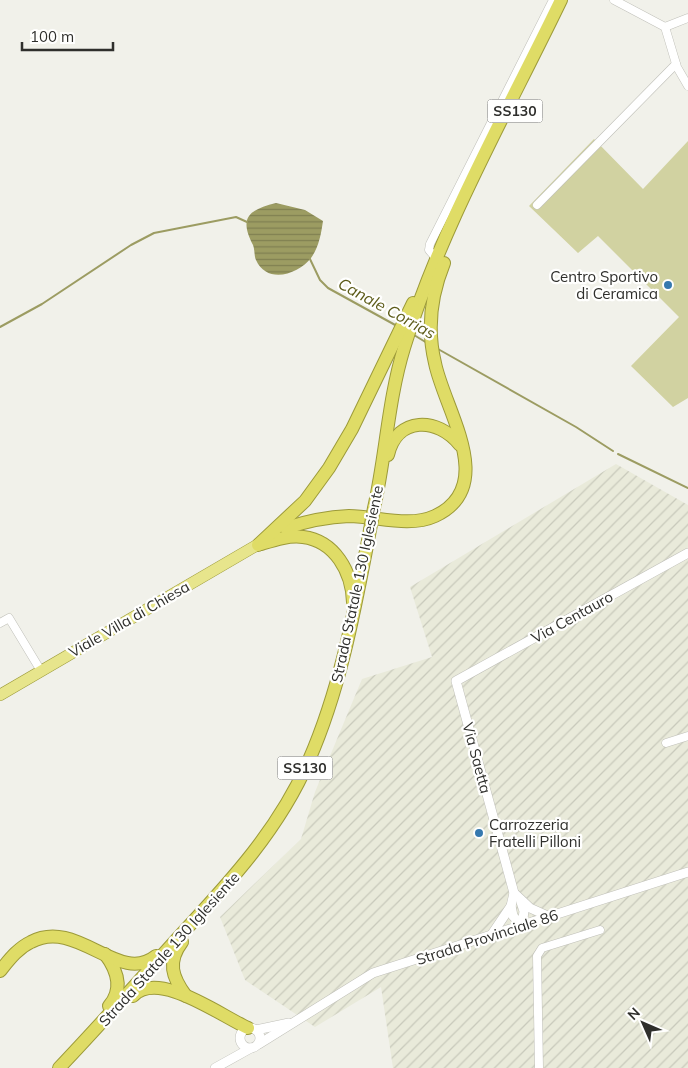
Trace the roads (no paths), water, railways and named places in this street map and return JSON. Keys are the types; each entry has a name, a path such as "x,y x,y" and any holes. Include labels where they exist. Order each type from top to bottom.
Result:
{"highway":[{"name":"SS130","path":"406,327 466,195 562,0"},
{"name":"SS130","path":"428,281 460,221 569,0"},
{"path":"258,545 305,501 329,468 399,344 435,257 466,195"},
{"path":"286,528 317,519 334,517 424,520 436,516 452,503 464,485 466,465 464,448 439,381 431,340 434,296 441,271 460,221"},
{"name":"Strada Statale 130 Iglesiente","path":"59,1068 242,868 275,824 309,762 333,698 353,615 374,507 399,344"},
{"path":"374,507 383,487 391,446 401,432 419,425 432,425 449,432 464,448"},
{"path":"258,545 282,538 303,537 328,547 337,555 356,595"},
{"path":"0,971 29,943 50,936 68,937 131,964 150,961 191,918 213,900"},
{"path":"186,996 173,976 174,956 213,900"},
{"path":"84,1042 95,1022 113,1002 117,992 116,971 105,954"},
{"path":"84,1042 102,1028 137,992 144,988 158,986 186,996 227,1019 246,1034"}],"main road":[{"name":"Viale Villa di Chiesa","path":"0,695 286,528"}],"street":[{"path":"435,257 429,250 430,244 554,0"},
{"path":"614,0 665,27 676,64 688,86"},
{"path":"665,27 688,18"},
{"path":"537,205 676,64"},
{"name":"Via Centauro","path":"456,681 688,553"},
{"path":"0,623 10,618 41,671"},
{"name":"Via Saetta","path":"456,681 514,893 521,902 550,917"},
{"path":"666,743 688,736"},
{"name":"Strada Provinciale 86","path":"215,1068 255,1046 373,973 688,872"},
{"name":"Via Saetta","path":"490,937 511,906 514,893"},
{"path":"521,902 524,911 522,926"},
{"path":"511,906 513,916 522,926"},
{"path":"539,1068 537,956 542,948 600,930"},
{"name":"Strada Provinciale 86","path":"246,1034 294,1021"},
{"path":"246,1034 260,1038 255,1046 245,1047 246,1034"},
{"path":"228,1062 246,1034"}],"waterway":[{"name":"Canale Corrias","path":"0,327 42,304 131,245 154,233 236,217 247,222"},
{"name":"Canale Corrias","path":"309,257 320,280 328,288 397,326"},
{"name":"Canale Corrias","path":"414,335 427,343"},
{"name":"Canale Corrias","path":"438,349 576,427 613,451"},
{"name":"Canale Corrias","path":"618,454 688,488"}],"place":[{"name":"Centro Sportivo di Ceramica","path":"668,285"},
{"name":"Carrozzeria Fratelli Pilloni","path":"479,833"}]}
